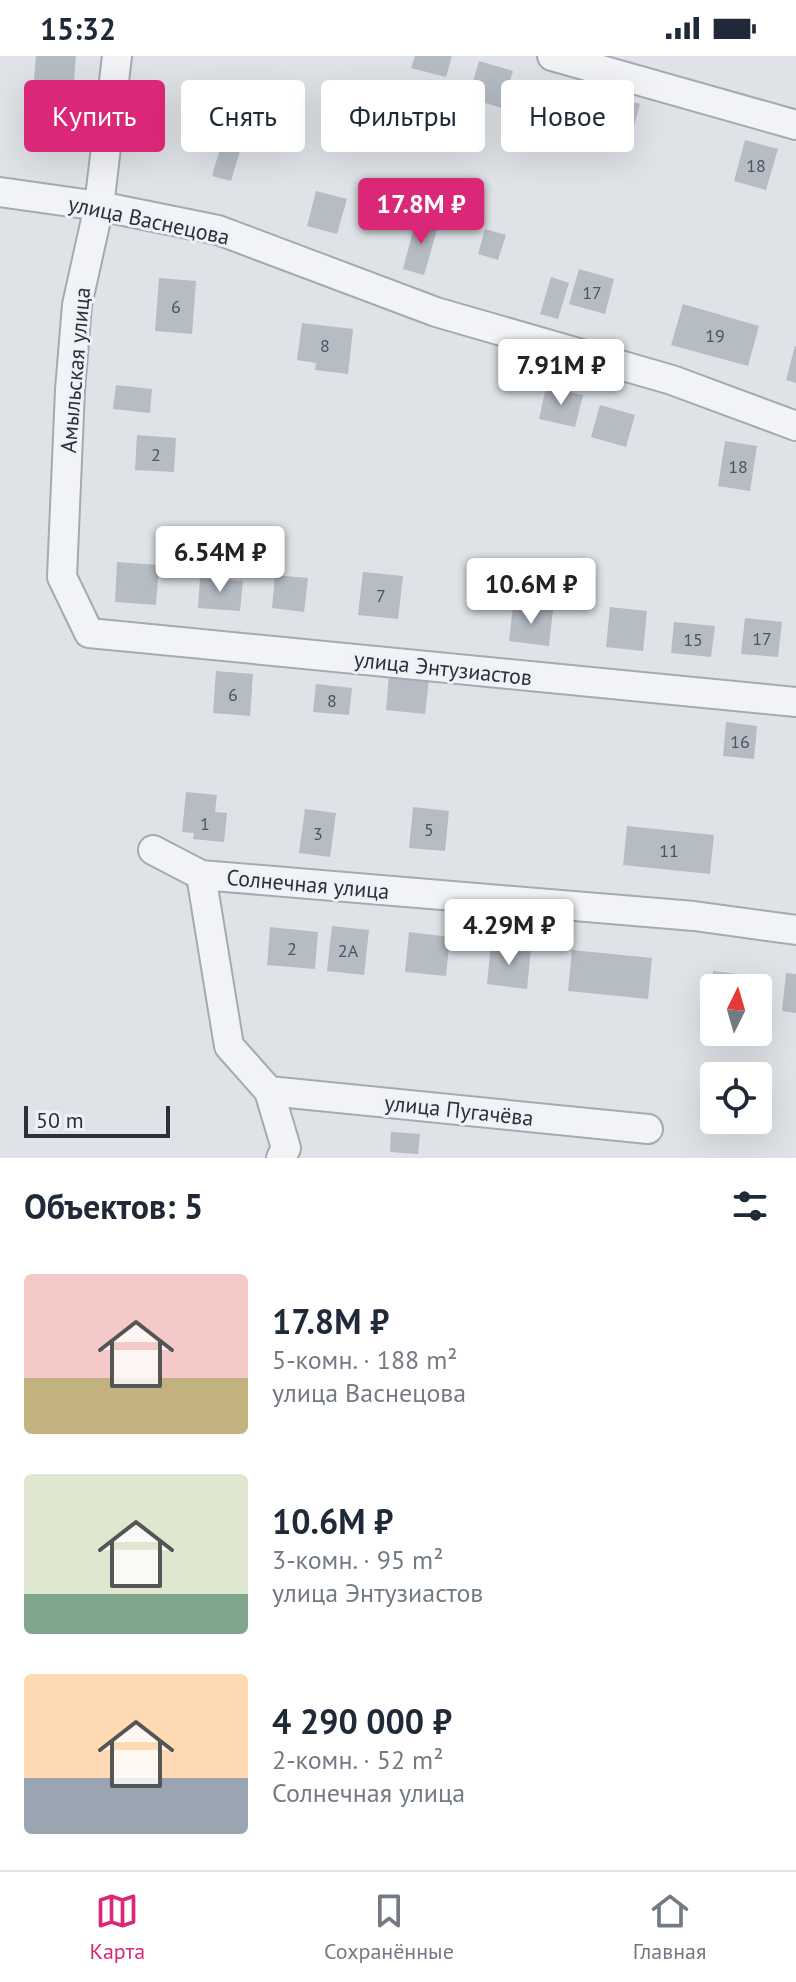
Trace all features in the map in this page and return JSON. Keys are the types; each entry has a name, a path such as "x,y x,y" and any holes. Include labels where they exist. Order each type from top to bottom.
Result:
{"street":[{"name":"Амыльская улица","path":"89,633 62,577 77,305 99,206 117,56"},
{"path":"552,56 796,125"},
{"name":"улица Васнецова","path":"0,192 99,206 218,230 436,312 672,380 796,426"},
{"name":"улица Энтузиастов","path":"89,633 796,702"},
{"path":"153,850 201,875 229,1046 269,1091 286,1148 281,1158"},
{"name":"Солнечная улица","path":"201,875 694,916 796,930"},
{"name":"улица Пугачёва","path":"269,1091 648,1129"}],"building":[{"path":"36,56 76,56 74,80 34,80"},
{"path":"415,56 452,56 446,77 411,68"},
{"path":"479,61 513,71 510,80 501,80 501,108 485,103 485,80 473,80"},
{"path":"634,102 640,104 634,126"},
{"path":"745,140 778,149 766,190 734,181"},
{"path":"219,152 240,152 231,181 212,176"},
{"path":"316,191 347,199 337,234 307,226"},
{"path":"417,216 439,223 424,275 403,269"},
{"path":"485,229 506,235 498,260 478,254"},
{"path":"579,269 614,279 605,314 569,304"},
{"path":"551,277 569,283 558,319 540,314"},
{"path":"159,278 196,281 192,334 155,331"},
{"path":"683,304 759,326 748,366 671,345"},
{"path":"302,323 353,329 348,374 315,370 316,363 297,360"},
{"path":"796,346 796,383 786,380"},
{"path":"116,385 152,389 150,413 113,409"},
{"path":"546,387 583,395 575,427 539,419"},
{"path":"600,405 635,415 626,447 591,437"},
{"path":"137,435 176,438 174,472 135,470"},
{"path":"725,441 757,446 750,491 718,486"},
{"path":"117,562 159,565 156,605 115,602"},
{"path":"363,572 403,576 398,619 358,615"},
{"path":"275,575 308,578 304,612 272,608"},
{"path":"200,578 243,581 240,611 198,608"},
{"path":"513,606 553,610 549,646 509,641"},
{"path":"610,607 647,611 643,651 606,647"},
{"path":"745,618 782,622 778,657 741,654"},
{"path":"674,622 715,626 711,657 671,653"},
{"path":"216,671 253,674 250,716 213,713"},
{"path":"389,676 429,680 425,714 386,710"},
{"path":"316,684 352,688 349,715 313,712"},
{"path":"726,722 757,726 754,759 723,756"},
{"path":"186,792 217,795 215,812 227,813 224,842 193,839 194,833 182,832"},
{"path":"413,807 449,811 445,851 409,848"},
{"path":"305,809 336,813 330,857 299,853"},
{"path":"627,826 714,835 710,874 623,865"},
{"path":"332,926 369,930 364,975 327,971"},
{"path":"270,927 318,932 315,969 267,965"},
{"path":"409,932 450,937 446,976 405,972"},
{"path":"491,945 531,949 527,989 487,984"},
{"path":"572,950 652,958 648,999 568,991"},
{"path":"786,973 796,974 796,1013 782,1011"},
{"path":"391,1132 420,1134 418,1154 390,1152"}]}
